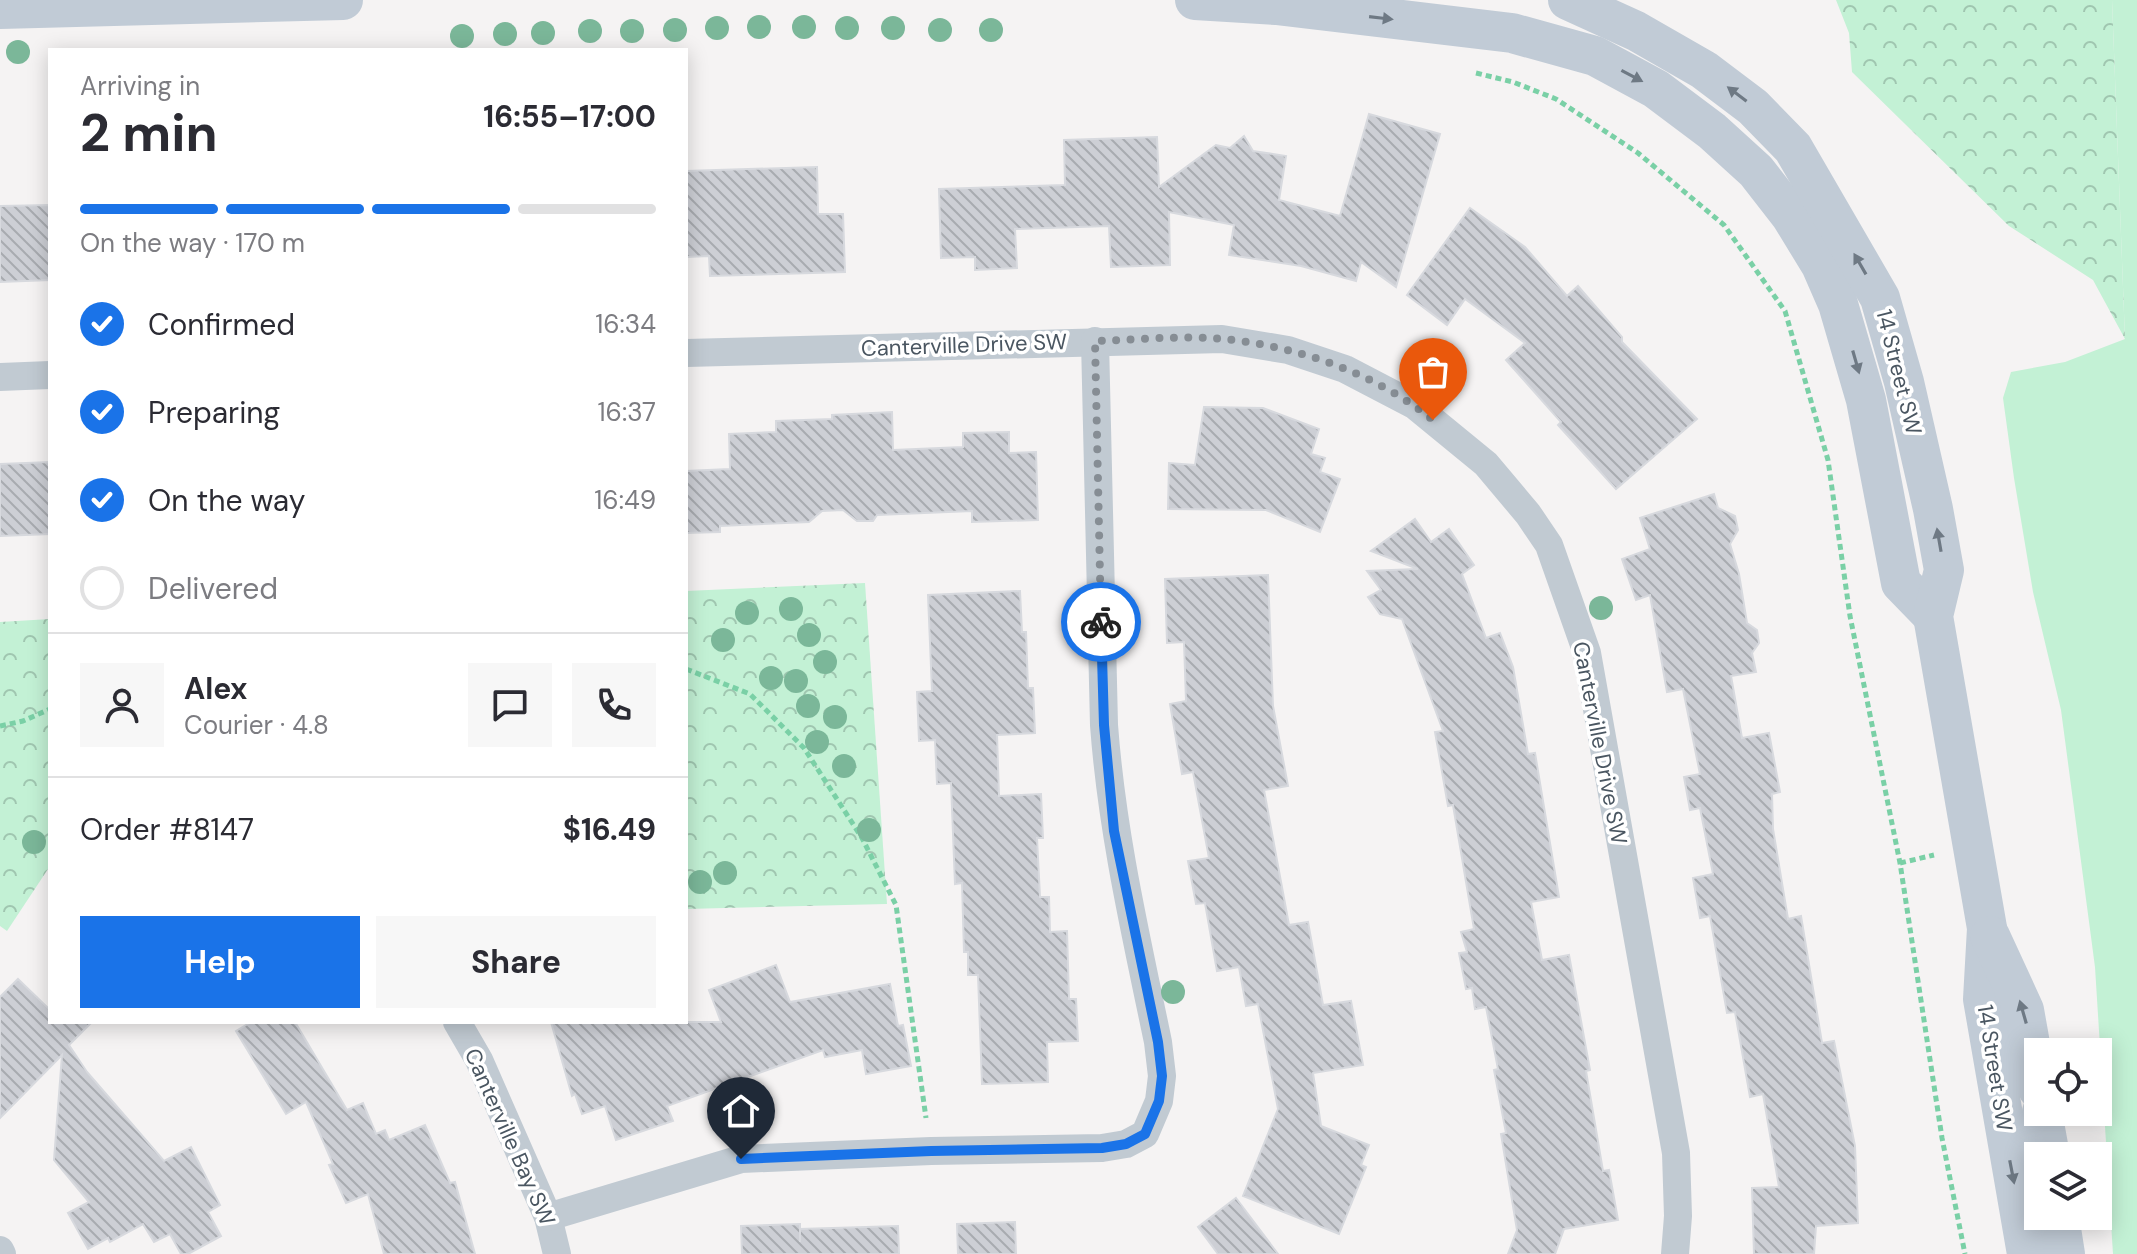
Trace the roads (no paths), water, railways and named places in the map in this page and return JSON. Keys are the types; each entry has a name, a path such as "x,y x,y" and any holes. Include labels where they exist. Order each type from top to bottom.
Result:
{"main road":[{"path":"0,9 331,0"},
{"name":"14 Street SW","path":"1195,0 1276,5 1512,33 1595,56 1656,89 1712,131 1756,171 1791,216 1821,265 1838,304 1869,412 1901,583 1933,616"},
{"name":"14 Street SW","path":"1568,0 1636,31 1704,70 1753,107 1793,148 1880,298 1904,382 1944,570 1933,616 1987,928 1983,999 2027,1254"},
{"name":"14 Street SW","path":"1987,928 2024,1010 2029,1038"},
{"path":"2061,1230 2065,1254"}],"street":[{"name":"Canterville Drive SW","path":"688,353 1222,339 1288,350 1345,369 1414,405 1486,464 1528,514 1549,545 1587,653 1676,1153 1678,1200 1675,1254"},
{"path":"548,1217 741,1159 931,1151 1076,1150 1126,1144 1145,1134 1159,1101 1162,1076 1158,1042 1114,831 1108,777 1104,725 1095,341"},
{"path":"0,377 48,375"},
{"name":"Canterville Bay SW","path":"458,1024 479,1060 548,1217 557,1254"}]}
